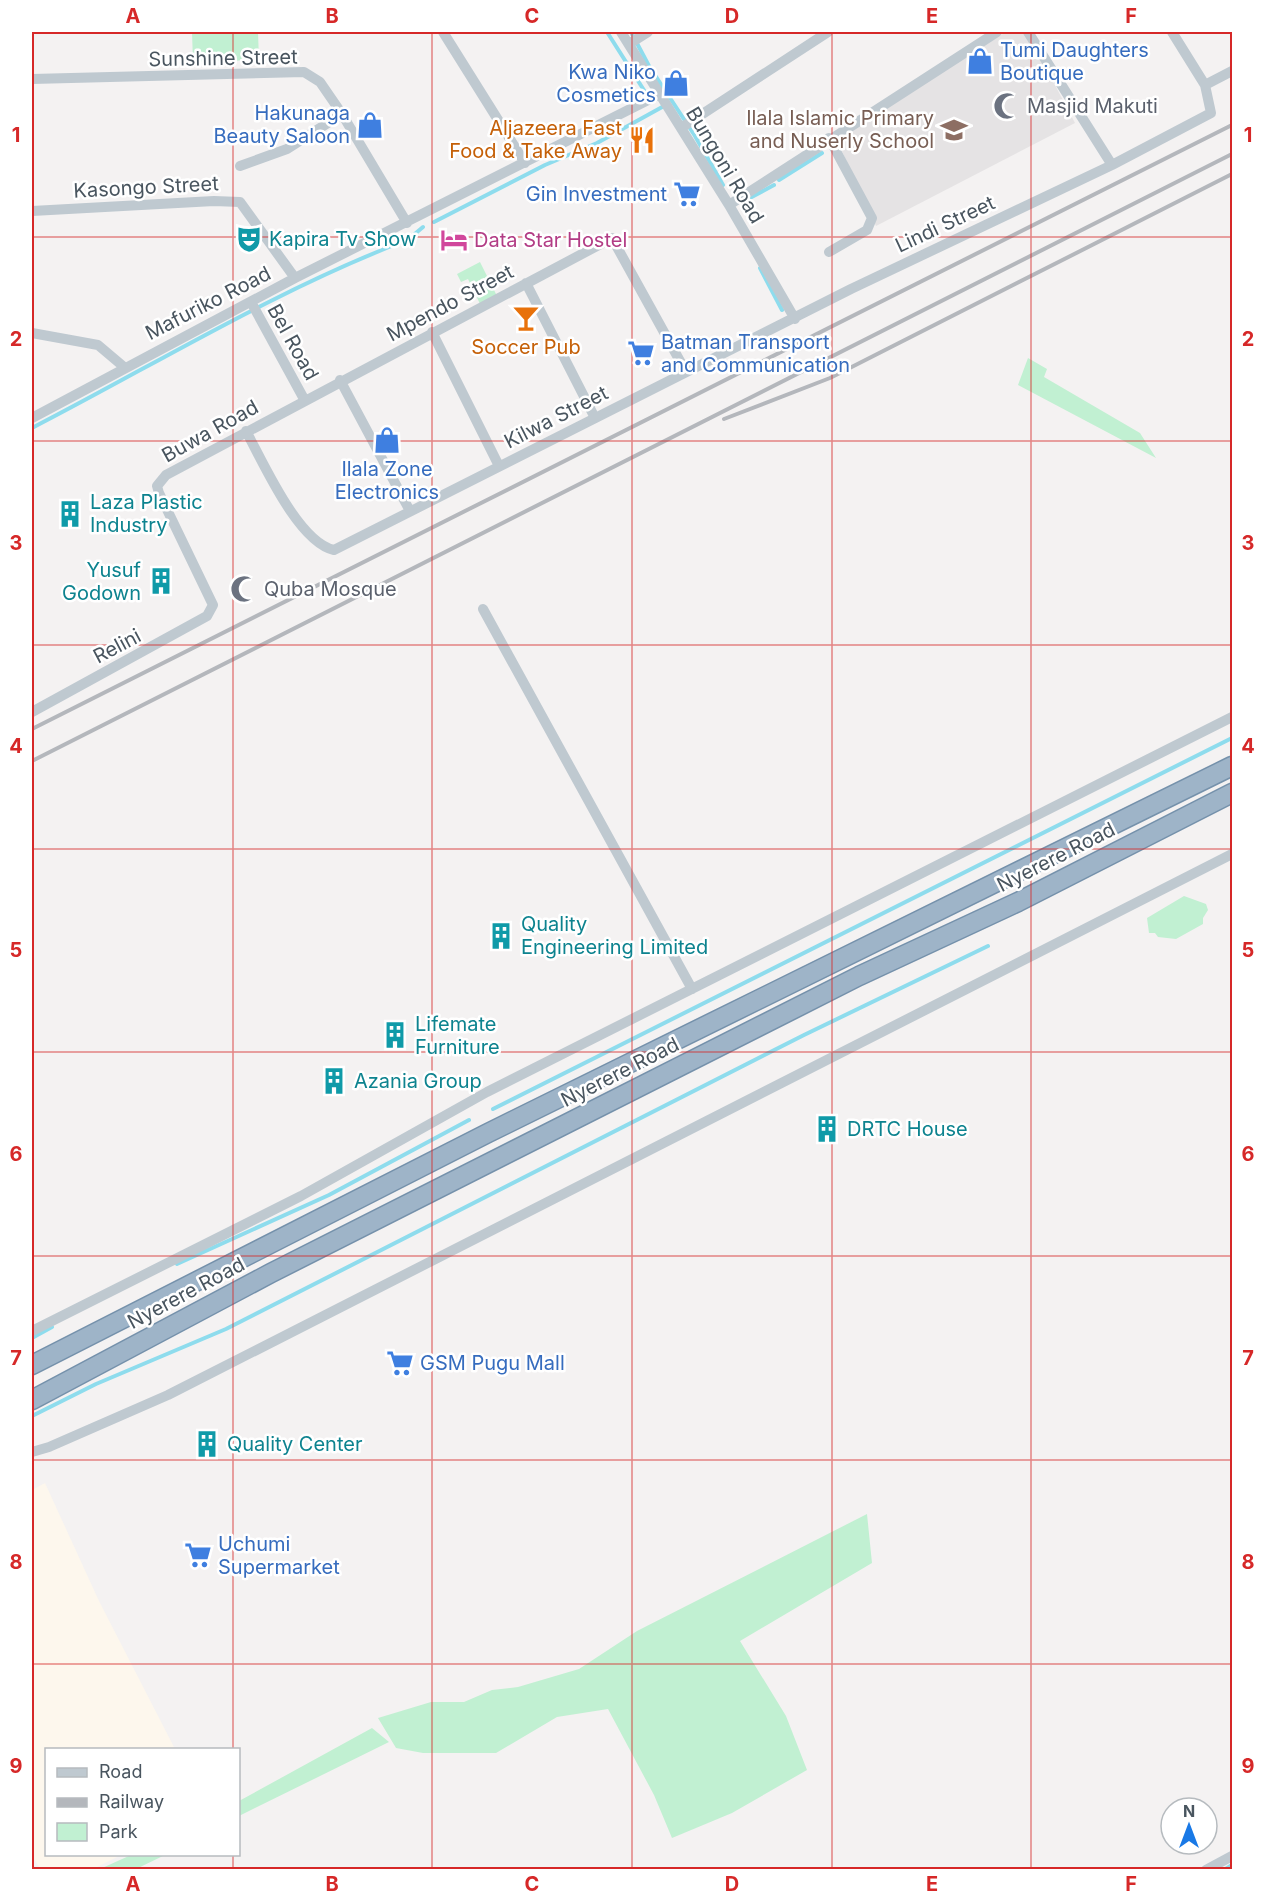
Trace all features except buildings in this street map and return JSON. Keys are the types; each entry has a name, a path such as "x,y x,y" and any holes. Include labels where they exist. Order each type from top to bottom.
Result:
{"highway":[{"name":"Nyerere Road","path":"32,1365 531,1112 1233,766"},
{"name":"Nyerere Road","path":"32,1400 271,1273 859,976 1018,902 1233,793"}],"street":[{"path":"443,32 525,163"},
{"name":"Bungoni Road","path":"621,32 729,205 795,319"},
{"path":"628,44 648,32"},
{"path":"681,128 828,32"},
{"path":"729,205 829,138 997,32"},
{"path":"1028,32 1112,165"},
{"path":"1172,32 1205,85 1233,71"},
{"name":"Sunshine Street","path":"32,79 304,72 320,82 342,114 406,223"},
{"name":"Lindi Street","path":"795,319 851,289 1112,165 1211,113 1205,85"},
{"name":"Mafuriko Road","path":"32,418 295,278 660,94"},
{"path":"240,166 287,150 342,114"},
{"path":"829,138 872,218 867,230 829,252"},
{"name":"Kasongo Street","path":"32,211 214,201 240,202 295,278"},
{"name":"Mpendo Street","path":"304,399 612,238 686,372"},
{"path":"526,283 595,418"},
{"name":"Bel Road","path":"251,303 304,399"},
{"name":"Kilwa Street","path":"246,431 297,522 326,548 334,550 795,319"},
{"path":"432,332 499,466"},
{"path":"32,333 98,345 124,367"},
{"path":"340,380 410,511"},
{"name":"Buwa Road","path":"213,605 157,486 166,475 304,399"},
{"name":"Relini","path":"32,712 200,622 207,616 213,605"},
{"path":"483,609 692,989"},
{"path":"32,1331 301,1196 487,1092 1233,717"},
{"path":"32,1452 168,1395 1233,854"},
{"path":"1206,1869 1233,1856"}],"shaded area":[{"name":"Ilala Islamic Primary and Nuserly School","path":"1006,32 1027,32 1075,123 876,226 836,138"},
{"path":"45,1483 99,1601 174,1748 45,1748 45,1856 119,1856 93,1869 40,1869 32,1855 32,1490"}],"green space":[{"path":"192,32 258,32 259,60 193,62"},
{"path":"480,262 498,298 481,306 468,279 461,282 457,274"},
{"path":"1028,358 1047,369 1044,377 1140,433 1156,458 1018,385"},
{"path":"1184,896 1206,904 1208,910 1203,918 1203,924 1176,939 1158,937 1155,933 1149,933 1147,918"},
{"path":"867,1514 872,1563 740,1641 786,1716 807,1770 732,1813 672,1838 654,1795 608,1709 557,1717 496,1753 423,1753 396,1748 378,1718 431,1702 464,1702 492,1690 518,1687 579,1669 637,1631"},
{"path":"372,1728 389,1742 240,1816 240,1800"},
{"path":"129,1856 163,1856 136,1869 100,1869"}],"waterway":[{"path":"607,32 647,95"},
{"path":"631,32 649,66 695,136 723,185"},
{"path":"434,222 545,165 597,143 664,106"},
{"path":"779,180 822,153"},
{"path":"746,200 774,185"},
{"path":"410,238 423,227"},
{"path":"32,428 263,305 311,281 407,240"},
{"path":"760,268 782,310"},
{"path":"493,1109 1232,738"},
{"path":"32,1416 96,1384 226,1329 804,1035 988,946"},
{"path":"177,1264 329,1195 469,1120"},
{"path":"32,1338 52,1327"},
{"path":"1224,1870 1232,1865"}],"railway":[{"path":"32,729 1232,125"},
{"path":"32,761 1232,154"},
{"path":"724,419 830,378 1232,174"}],"place":[{"name":"Tumi Daughters Boutique","path":"980,61"},
{"name":"Kwa Niko Cosmetics","path":"676,83"},
{"name":"Masjid Makuti","path":"1007,106"},
{"name":"Hakunaga Beauty Saloon","path":"370,125"},
{"name":"Ilala Islamic Primary and Nuserly School","path":"954,130"},
{"name":"Aljazeera Fast Food & Take Away","path":"642,140"},
{"name":"Gin Investment","path":"687,194"},
{"name":"Kapira Tv Show","path":"249,239"},
{"name":"Data Star Hostel","path":"454,240"},
{"name":"Soccer Pub","path":"526,318"},
{"name":"Batman Transport and Communication","path":"641,353"},
{"name":"Ilala Zone Electronics","path":"387,440"},
{"name":"Laza Plastic Industry","path":"70,514"},
{"name":"Yusuf Godown","path":"161,581"},
{"name":"Quba Mosque","path":"244,589"},
{"name":"Quality Engineering Limited","path":"501,936"},
{"name":"Lifemate Furniture","path":"395,1035"},
{"name":"Azania Group","path":"334,1081"},
{"name":"DRTC House","path":"827,1129"},
{"name":"GSM Pugu Mall","path":"400,1363"},
{"name":"Quality Center","path":"207,1444"},
{"name":"Uchumi Supermarket","path":"198,1555"}]}
